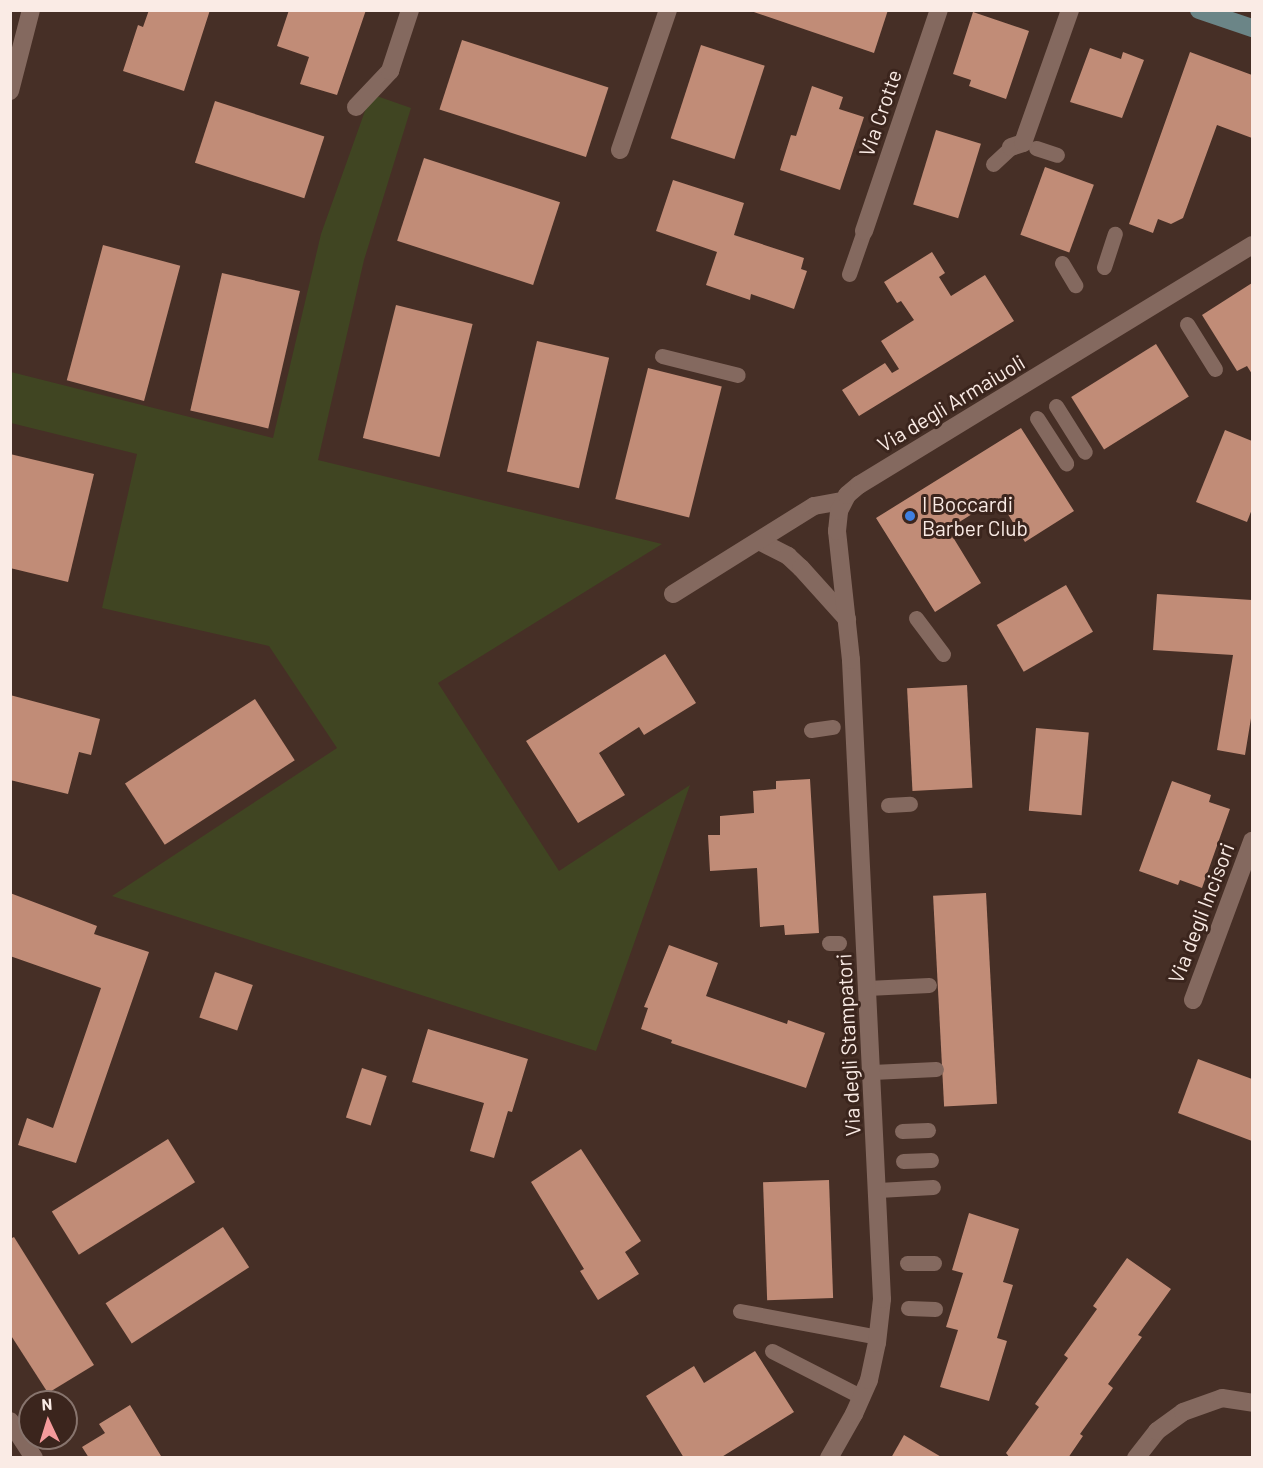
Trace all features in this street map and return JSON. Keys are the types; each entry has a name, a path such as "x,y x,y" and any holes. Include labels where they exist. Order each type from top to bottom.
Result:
{"street":[{"path":"356,107 390,71 410,10"},
{"path":"620,150 668,10"},
{"name":"Via Crotte","path":"864,231 939,10"},
{"path":"1023,146 1070,10"},
{"path":"1199,10 1252,28"},
{"path":"12,79 25,12"},
{"name":"Via degli Armaiuoli","path":"843,501 859,485 1252,245"},
{"path":"673,594 814,506 843,501"},
{"name":"Via degli Stampatori","path":"829,1458 862,1397 878,1337 882,1299 872,1072 846,619 837,531 838,511 843,501"},
{"path":"759,541 788,556 846,619"},
{"name":"Via degli Incisori","path":"1192,1000 1252,841"},
{"path":"1136,1458 1157,1431 1182,1412 1222,1398 1252,1403"},
{"path":"10,1421 34,1458"}],"lane":[{"path":"993,164 1023,146 1058,155"},
{"path":"849,274 864,231"},
{"path":"1104,267 1115,234"},
{"path":"1062,263 1075,285"},
{"path":"1187,324 1215,369"},
{"path":"662,356 738,375"},
{"path":"1056,406 1085,452"},
{"path":"1037,418 1066,463"},
{"path":"916,618 943,654"},
{"path":"811,730 833,727"},
{"path":"888,805 910,804"},
{"path":"867,988 930,985"},
{"path":"872,1072 936,1069"},
{"path":"902,1131 928,1130"},
{"path":"903,1161 931,1160"},
{"path":"878,1190 933,1187"},
{"path":"907,1263 934,1263"},
{"path":"908,1308 935,1309"},
{"path":"740,1311 878,1337"},
{"path":"772,1351 862,1397"}],"green space":[{"path":"371,94 411,108 364,260 318,460 662,544 438,683 559,871 690,785 596,1051 112,896 337,748 269,646 102,608 137,454 11,423 11,372 273,438 321,234"}],"building":[{"path":"149,10 210,10 184,91 123,71 138,25 143,27"},
{"path":"289,10 366,10 337,95 300,84 309,57 277,46"},
{"path":"748,10 888,10 874,53"},
{"path":"973,12 1029,31 1006,99 969,86 971,80 953,74"},
{"path":"462,40 608,88 586,157 439,109"},
{"path":"701,45 765,66 734,159 671,138"},
{"path":"1090,48 1121,59 1123,52 1144,60 1122,118 1070,102"},
{"path":"1190,52 1252,75 1252,138 1217,125 1183,218 1171,224 1158,219 1153,233 1129,224"},
{"path":"812,86 843,97 839,109 864,117 840,190 780,170 791,135 796,136"},
{"path":"215,101 324,137 304,198 195,163"},
{"path":"936,130 981,144 958,218 913,205"},
{"path":"424,158 560,202 533,285 397,241"},
{"path":"1045,167 1094,185 1069,252 1020,235"},
{"path":"673,180 744,203 734,235 804,258 801,269 807,271 794,309 751,294 750,300 706,285 717,252 656,231"},
{"path":"103,245 180,266 144,401 67,380"},
{"path":"932,252 945,273 939,277 951,296 985,275 1014,321 859,416 842,390 885,363 892,373 899,369 881,341 914,320 901,301 897,303 884,282"},
{"path":"222,273 300,291 268,428 190,410"},
{"path":"1252,283 1252,374 1247,366 1237,371 1202,315"},
{"path":"396,305 473,324 440,457 363,438"},
{"path":"537,341 609,358 579,488 507,472"},
{"path":"1156,344 1189,397 1104,450 1071,397"},
{"path":"648,368 722,386 689,517 615,499"},
{"path":"1021,428 1074,511 1025,542 998,498 948,529 981,583 935,612 876,518"},
{"path":"1225,430 1252,441 1252,509 1247,522 1196,502"},
{"path":"10,454 94,474 68,582 10,568"},
{"path":"1066,585 1093,632 1024,672 997,625"},
{"path":"1157,594 1252,600 1252,712 1245,755 1217,750 1233,655 1153,650"},
{"path":"665,654 696,703 644,735 639,727 599,753 625,795 578,823 526,741"},
{"path":"967,685 972,788 912,791 907,688"},
{"path":"10,695 100,719 91,755 79,752 68,794 10,780"},
{"path":"255,699 295,760 165,845 125,783"},
{"path":"1036,728 1089,733 1082,815 1029,811"},
{"path":"810,779 819,933 785,935 784,925 760,927 757,868 710,871 708,835 720,835 720,816 754,813 753,791 776,789 776,781"},
{"path":"1172,781 1211,795 1209,802 1230,809 1202,888 1180,880 1178,885 1139,871"},
{"path":"10,893 97,926 94,934 149,952 76,1163 18,1145 27,1118 53,1128 101,988 10,956"},
{"path":"986,893 997,1104 944,1106 933,896"},
{"path":"669,945 718,963 706,996 787,1024 788,1020 825,1033 806,1088 671,1043 672,1040 641,1029 648,1008 644,1007"},
{"path":"215,972 253,985 237,1030 199,1017"},
{"path":"428,1029 528,1059 512,1112 508,1111 494,1158 470,1151 484,1103 412,1082"},
{"path":"1198,1059 1252,1079 1252,1141 1178,1113"},
{"path":"362,1068 387,1076 371,1125 346,1117"},
{"path":"168,1139 195,1182 79,1255 52,1212"},
{"path":"581,1149 641,1241 625,1252 639,1274 598,1300 580,1271 584,1269 531,1182"},
{"path":"829,1180 833,1298 767,1300 763,1182"},
{"path":"969,1213 1019,1229 1003,1282 1013,1285 997,1338 1007,1341 989,1401 940,1387 958,1330 946,1327 963,1273 952,1270"},
{"path":"223,1227 249,1267 132,1344 106,1303"},
{"path":"14,1237 94,1365 53,1390 46,1390 10,1334 10,1239"},
{"path":"1127,1258 1171,1289 1138,1335 1142,1337 1108,1384 1113,1388 1080,1434 1083,1436 1068,1458 1010,1458 1006,1453 1039,1407 1035,1404 1068,1358 1064,1355 1097,1309 1093,1306"},
{"path":"755,1351 794,1412 720,1458 684,1458 646,1396 694,1366 704,1383"},
{"path":"130,1405 161,1456 89,1458 82,1447 105,1433 99,1424"},
{"path":"904,1435 943,1458 891,1458"}],"place":[{"name":"I Boccardi Barber Club","path":"910,516"}]}
